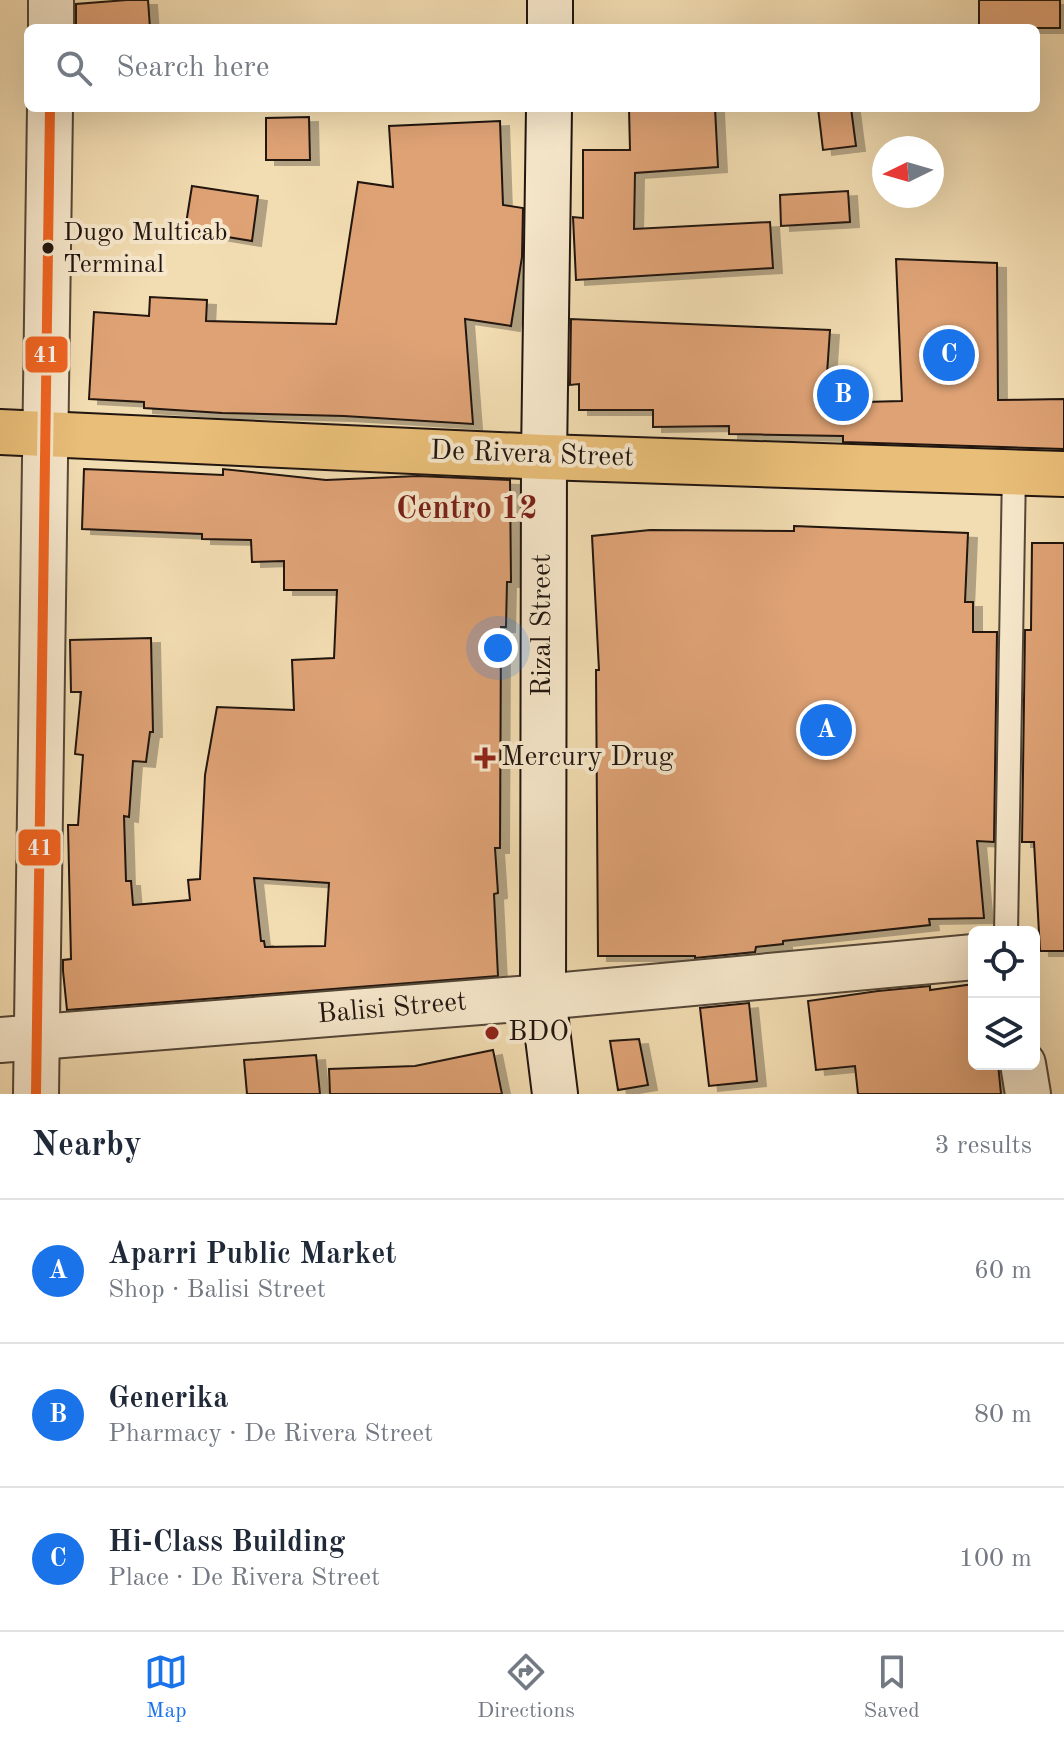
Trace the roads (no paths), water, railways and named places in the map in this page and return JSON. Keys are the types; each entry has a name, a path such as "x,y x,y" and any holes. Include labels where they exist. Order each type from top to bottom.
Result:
{"main road":[{"name":"De Rivera Street","path":"0,432 544,457 1064,474"}],"street":[{"path":"51,0 51,24"},
{"path":"550,0 550,24"},
{"path":"36,1094 18,1039 47,434 50,112"},
{"name":"Rizal Street","path":"549,112 544,457 543,997 555,1094"},
{"name":"Balisi Street","path":"18,1039 543,997 968,958"},
{"path":"1024,1070 1028,1094"}],"lane":[{"path":"1006,926 1014,471"}],"place":[{"name":"Dugo Multicab Terminal","path":"48,248"},
{"name":"Hi-Class Building","path":"949,355"},
{"name":"Generika","path":"843,395"},
{"name":"Aparri Public Market","path":"826,730"},
{"name":"Mercury Drug","path":"485,758"},
{"name":"BDO","path":"492,1033"}],"district":[{"name":"Centro 12","path":"467,510"}]}
